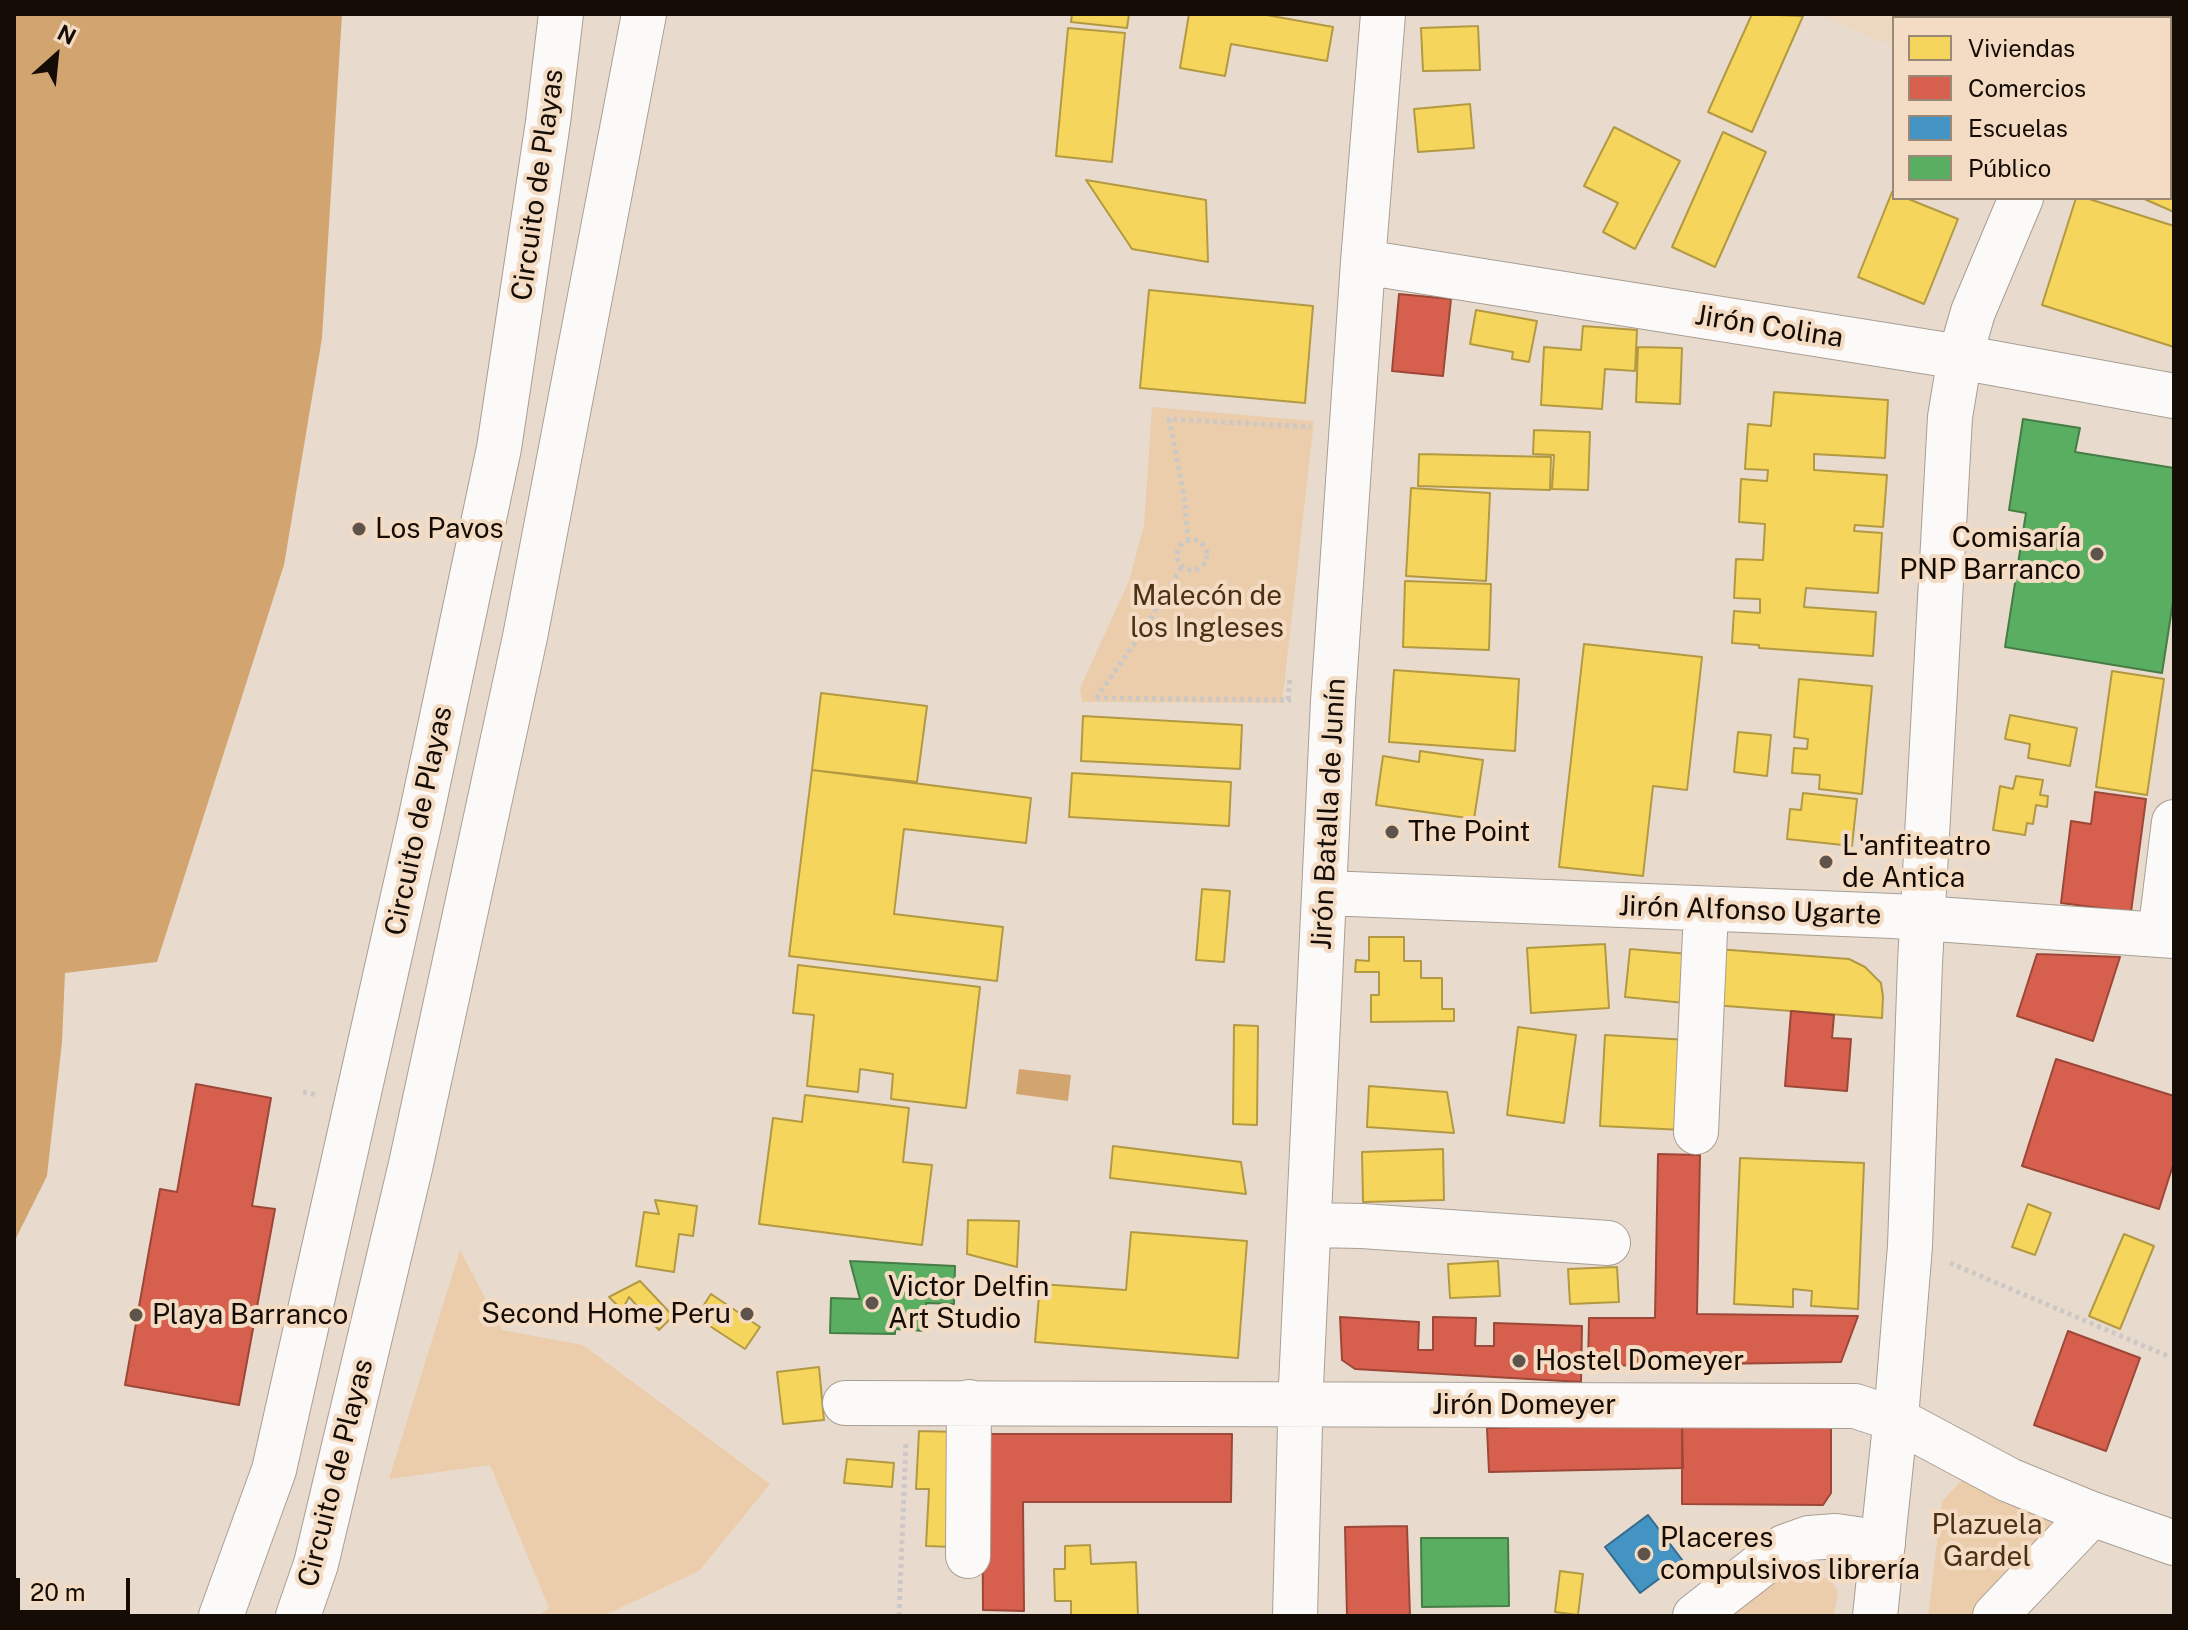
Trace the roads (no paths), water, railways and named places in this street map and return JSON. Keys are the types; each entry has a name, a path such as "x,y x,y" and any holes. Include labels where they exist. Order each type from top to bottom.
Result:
{"main road":[{"name":"Circuito de Playas","path":"221,1616 274,1470 344,1167 499,448 548,122 561,14"},
{"name":"Circuito de Playas","path":"298,1616 316,1564 411,1164 525,637 644,14"},
{"name":"Jirón Batalla de Junín","path":"1295,1616 1300,1405 1333,701 1383,14"},
{"path":"1875,1616 1910,1246 1950,417 1960,357 1973,312 2020,200"},
{"name":"Jirón Colina","path":"1363,262 1960,357 2174,396"},
{"path":"2167,936 2174,822"},
{"name":"Jirón Alfonso Ugarte","path":"1326,893 1924,920 2167,936"},
{"path":"1696,1132 1706,910"},
{"path":"1310,1225 1608,1243"},
{"path":"968,1556 969,1402"},
{"name":"Jirón Domeyer","path":"845,1403 1855,1406 1895,1419 2009,1480 2174,1543"},
{"path":"1995,1616 2092,1514"},
{"path":"1695,1616 1784,1547 1809,1538 1836,1536 1883,1543"}],"place":[{"name":"Los Pavos","path":"359,529"},
{"name":"Comisaría PNP Barranco","path":"2097,554"},
{"name":"The Point","path":"1392,832"},
{"name":"L'anfiteatro de Antica","path":"1826,862"},
{"name":"Victor Delfin Art Studio","path":"872,1303"},
{"name":"Second Home Peru","path":"747,1314"},
{"name":"Playa Barranco","path":"136,1315"},
{"name":"Hostel Domeyer","path":"1519,1361"},
{"name":"Placeres compulsivos librería","path":"1644,1554"}],"park label":[{"name":"Malecón de los Ingleses","path":"1207,612"},
{"name":"Plazuela Gardel","path":"1987,1541"}]}
